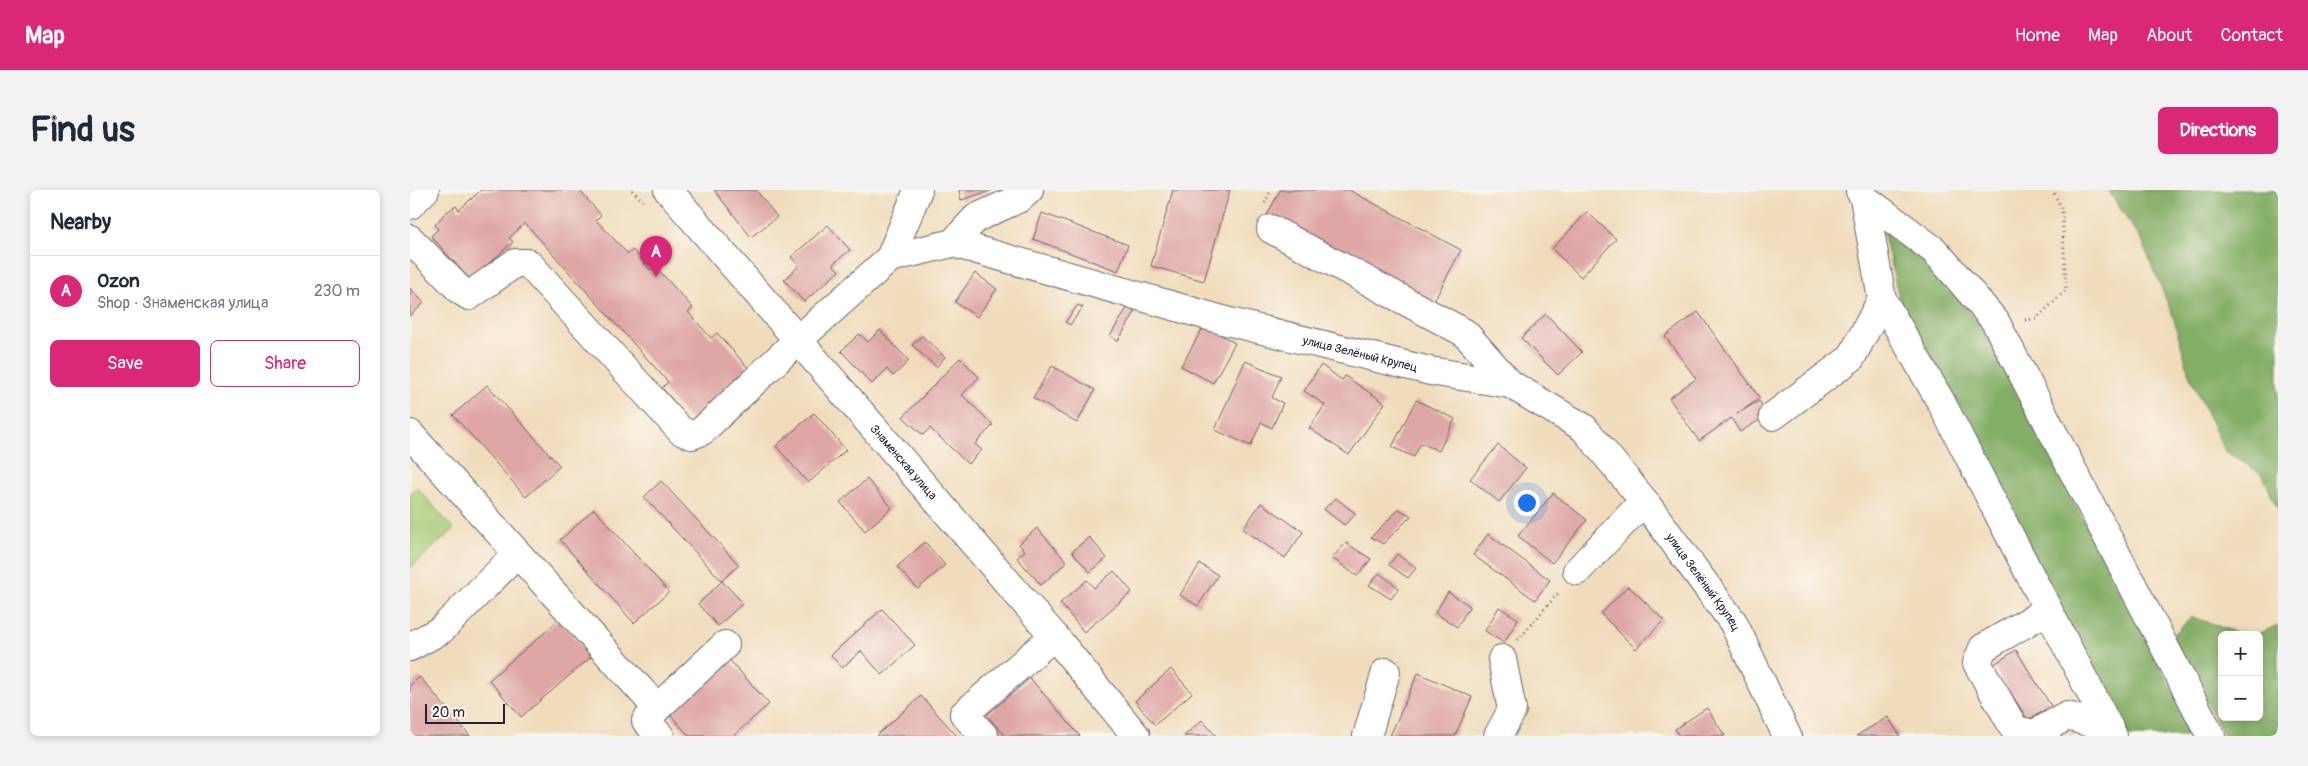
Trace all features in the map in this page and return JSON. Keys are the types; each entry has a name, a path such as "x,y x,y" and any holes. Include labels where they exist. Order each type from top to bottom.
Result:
{"street":[{"path":"410,205 425,190"},
{"name":"Знаменская улица","path":"668,190 1054,636 1136,736"},
{"path":"890,258 918,190"},
{"path":"953,243 976,218 1020,198 1029,190"},
{"path":"1862,194 1935,251 1994,322 2211,736"},
{"path":"1862,194 1882,299 1941,402 2111,732"},
{"path":"1271,229 1465,333 1510,384"},
{"name":"улица Зелёный Крупец","path":"410,239 461,291 469,296 515,264 528,263 681,431 692,435 702,431 797,341 890,258 953,243 1226,321 1430,371 1510,384 1584,428 1644,501 1733,622 1782,724 1799,736"},
{"path":"1773,416 1851,358 1882,299"},
{"path":"410,434 657,708"},
{"path":"1577,571 1644,501"},
{"path":"410,646 441,630 517,554"},
{"path":"2048,610 1982,648 1977,663 2015,730 2034,734 2067,716 2111,732"},
{"path":"984,736 964,714 1054,636"},
{"path":"660,736 646,721 657,708 725,645"},
{"path":"1498,736 1512,710 1502,660"},
{"path":"1367,736 1386,672"}],"path":[{"path":"1994,322 2036,319 2066,290 2062,210 2053,190"},
{"path":"1502,660 1577,571"}],"green space":[{"path":"2108,190 2278,190 2278,510 2263,475 2225,451 2190,377 2173,316 2143,243"},
{"path":"1882,227 1927,257 1984,330 2196,736 2124,736 1950,386 1901,305"},
{"path":"417,488 454,529 410,568 410,494"},
{"path":"2192,617 2232,631 2218,631 2218,721 2263,721 2263,632 2278,625 2278,736 2224,736 2172,636"}],"building":[{"path":"481,190 579,190 601,215 596,220 628,254 633,250 650,270 655,266 693,308 688,312 711,338 717,333 750,370 692,422 662,388 668,382 525,223 509,238 513,242 470,280 431,236 438,229 435,225 444,214 456,206 459,210"},
{"path":"714,190 756,190 777,217 751,237"},
{"path":"959,190 993,190 961,200"},
{"path":"1173,190 1230,190 1204,281 1151,266"},
{"path":"1280,190 1349,190 1461,250 1433,303 1267,215"},
{"path":"1587,212 1616,239 1581,277 1552,249"},
{"path":"1042,213 1128,245 1118,271 1033,239"},
{"path":"828,225 850,250 833,264 839,271 804,302 784,280 799,266 791,257"},
{"path":"975,273 997,289 977,317 955,302"},
{"path":"410,288 424,303 410,316"},
{"path":"1078,305 1083,307 1070,325 1065,322"},
{"path":"1127,308 1135,312 1118,341 1110,336"},
{"path":"1698,312 1760,398 1737,414 1759,401 1768,415 1740,432 1731,418 1699,441 1669,398 1696,379 1665,336"},
{"path":"1546,314 1582,352 1558,375 1521,338"},
{"path":"1204,326 1235,343 1213,383 1181,366"},
{"path":"880,330 909,361 893,376 887,369 872,384 841,351 859,334 868,342"},
{"path":"922,336 945,357 936,367 912,345"},
{"path":"960,358 979,377 962,395 993,425 975,444 982,450 968,464 930,428 923,435 903,417"},
{"path":"1245,361 1281,376 1272,398 1283,403 1272,428 1261,422 1251,446 1215,430"},
{"path":"1321,365 1342,380 1345,376 1385,403 1349,455 1309,428 1325,405 1304,391"},
{"path":"1052,366 1095,390 1077,423 1033,398"},
{"path":"487,385 560,466 526,497 453,415"},
{"path":"1416,400 1455,419 1439,451 1421,443 1414,457 1392,447"},
{"path":"814,413 846,450 808,483 776,446"},
{"path":"1498,445 1526,468 1499,502 1470,479"},
{"path":"867,479 892,508 865,531 840,502"},
{"path":"661,481 739,565 722,581 644,497"},
{"path":"1553,493 1587,520 1552,563 1518,536"},
{"path":"1336,498 1356,514 1344,525 1324,509"},
{"path":"1261,503 1303,532 1285,558 1243,529"},
{"path":"594,509 669,592 634,623 560,540"},
{"path":"1399,509 1411,516 1383,544 1371,537"},
{"path":"1037,528 1067,562 1041,585 1017,558 1025,551 1019,544"},
{"path":"1488,534 1550,580 1535,600 1473,555"},
{"path":"1089,537 1107,558 1090,572 1072,552"},
{"path":"925,542 945,565 918,589 897,567"},
{"path":"1346,543 1371,559 1357,576 1332,558"},
{"path":"1397,554 1416,568 1408,578 1389,565"},
{"path":"1200,564 1218,575 1198,606 1180,595"},
{"path":"1114,571 1132,592 1084,632 1060,603 1087,580 1094,588"},
{"path":"1379,573 1399,588 1391,599 1369,585"},
{"path":"722,581 743,603 718,626 698,604"},
{"path":"1628,586 1664,620 1636,649 1601,614"},
{"path":"1448,592 1470,606 1457,627 1435,613"},
{"path":"1499,607 1518,619 1504,643 1485,631"},
{"path":"882,609 915,645 882,675 861,651 842,668 831,655"},
{"path":"559,620 591,657 521,717 489,680"},
{"path":"2016,650 2051,706 2028,720 1993,665"},
{"path":"727,657 769,704 733,736 689,736 666,710"},
{"path":"1171,669 1192,693 1155,725 1135,701"},
{"path":"1418,673 1472,697 1455,736 1390,736"},
{"path":"420,677 470,736 410,736 410,685"},
{"path":"1030,678 1080,736 1005,736 987,715"},
{"path":"921,696 957,736 876,736"},
{"path":"1707,708 1725,736 1679,736 1675,729"},
{"path":"1888,717 1900,736 1856,736"},
{"path":"1202,720 1216,736 1184,736"}],"place":[{"name":"Ozon","path":"656,277"}]}
